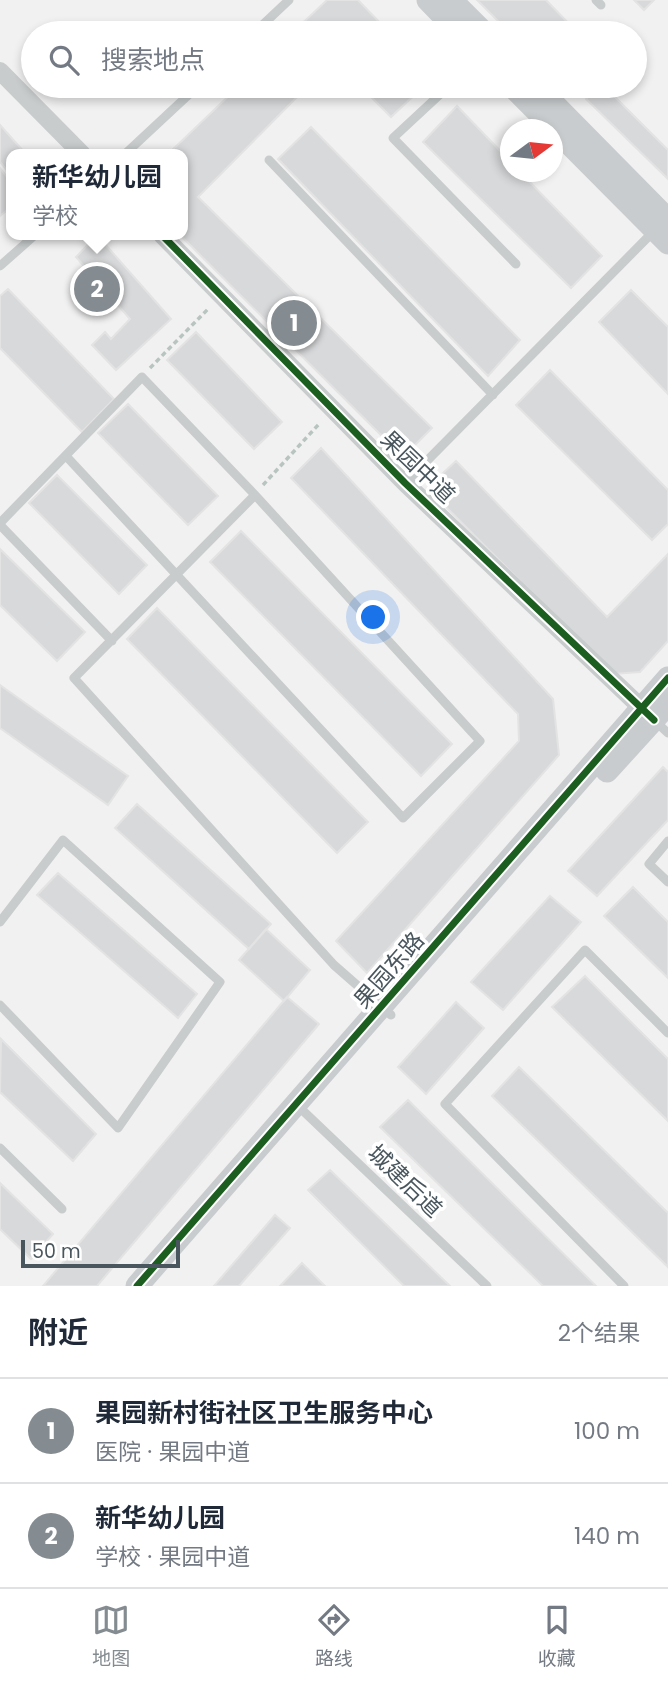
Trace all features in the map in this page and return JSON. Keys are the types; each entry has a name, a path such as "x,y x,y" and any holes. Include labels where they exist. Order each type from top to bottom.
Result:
{"street":[{"path":"428,0 448,21"},
{"path":"451,0 472,21"},
{"path":"0,71 21,92"},
{"path":"27,98 77,149"},
{"path":"525,98 664,228"},
{"path":"547,98 664,228"},
{"name":"果园中道","path":"167,240 405,483 658,716"},
{"name":"果园东路","path":"137,1286 658,716 668,678"},
{"name":"果园东路","path":"155,1286 301,1109"}],"lane":[{"path":"267,21 289,0"},
{"path":"130,149 185,98"},
{"path":"436,98 393,138 516,264"},
{"path":"269,160 493,395"},
{"path":"405,483 664,228"},
{"path":"0,266 29,240"},
{"path":"66,456 403,818 480,741 255,495 142,377 0,524 112,640"},
{"path":"255,495 74,678 334,965 387,1011"},
{"path":"0,922 63,840 220,982 118,1128 0,1005"},
{"path":"668,841 649,864 668,882"},
{"path":"624,1286 445,1104 585,950 668,1033"},
{"name":"城建后道","path":"301,1109 487,1286"},
{"path":"0,1148 62,1209"}],"path":[{"path":"142,377 222,295"},
{"path":"255,495 333,409"}],"building":[{"path":"327,0 358,0 378,21 305,21"},
{"path":"477,0 546,0 566,21 498,21"},
{"path":"634,0 654,0 644,10"},
{"path":"226,98 296,98 198,197 432,428 403,457 185,240 188,240 188,149 173,149"},
{"path":"372,98 411,98 391,117"},
{"path":"616,98 668,150 668,179 586,99"},
{"path":"457,106 500,151 500,182 530,182 602,256 571,288 423,142"},
{"path":"0,125 22,149 6,149 6,169 0,162"},
{"path":"311,127 520,340 488,376 278,159"},
{"path":"0,168 6,176 6,211 0,216"},
{"path":"92,240 101,240 171,319 116,370 92,345 105,332 111,339 130,319 76,257"},
{"path":"8,289 114,399 82,432 0,348 0,296"},
{"path":"631,290 668,327 668,394 599,322"},
{"path":"196,332 282,422 254,449 167,360"},
{"path":"550,370 668,490 668,524 652,540 516,405"},
{"path":"128,404 218,496 188,525 98,433"},
{"path":"321,448 553,699 559,755 367,973 336,941 519,741 518,714 291,478"},
{"path":"456,461 607,617 668,554 668,641 640,672 613,674 427,488"},
{"path":"57,475 147,565 119,594 29,503"},
{"path":"241,531 452,744 421,776 210,562"},
{"path":"0,549 85,632 57,661 0,605"},
{"path":"157,608 368,822 337,853 127,639"},
{"path":"0,685 128,776 108,805 0,728"},
{"path":"663,767 668,772 668,820 597,896 568,871"},
{"path":"137,804 271,924 249,949 115,828"},
{"path":"58,873 197,994 178,1018 37,895"},
{"path":"633,887 668,922 668,978 604,916"},
{"path":"550,896 581,922 503,1010 471,982"},
{"path":"266,929 310,970 284,1001 239,960"},
{"path":"585,976 668,1059 668,1121 552,1007"},
{"path":"287,997 319,1024 97,1286 43,1286"},
{"path":"456,1002 484,1028 426,1094 398,1067"},
{"path":"1,1039 96,1134 73,1161 0,1092"},
{"path":"519,1067 668,1213 668,1267 492,1096"},
{"path":"408,1100 596,1286 543,1286 380,1127"},
{"path":"330,1170 450,1286 404,1286 308,1190"},
{"path":"0,1183 53,1234 31,1259 0,1229"},
{"path":"275,1215 290,1228 239,1286 214,1286"},
{"path":"302,1263 325,1286 280,1286"}],"cycle path":[{"path":"167,240 405,483 654,720"},
{"path":"137,1286 668,678"}],"place":[{"name":"新华幼儿园","path":"97,289"},
{"name":"果园新村街社区卫生服务中心","path":"294,323"}]}
